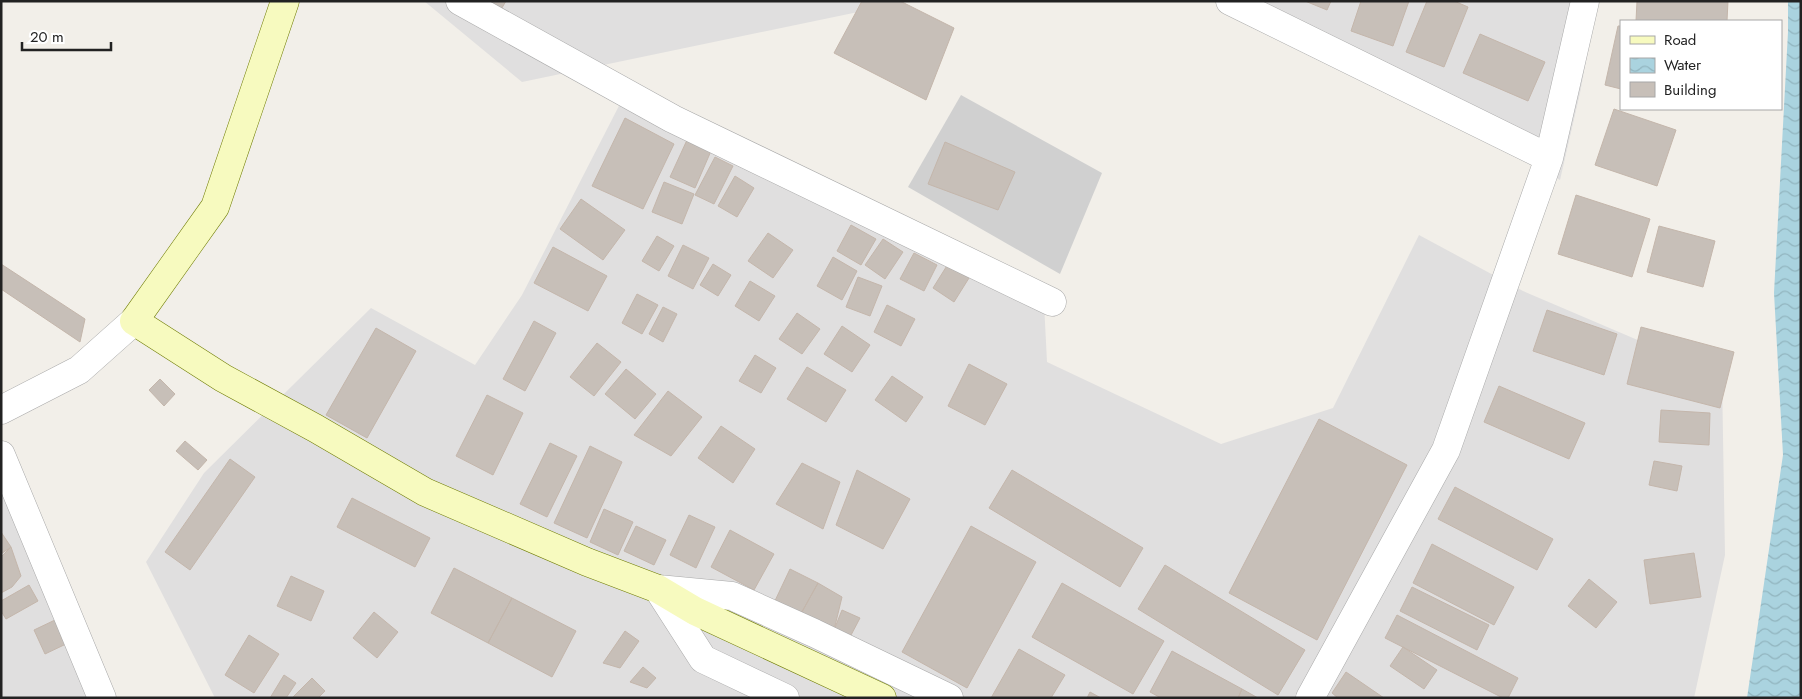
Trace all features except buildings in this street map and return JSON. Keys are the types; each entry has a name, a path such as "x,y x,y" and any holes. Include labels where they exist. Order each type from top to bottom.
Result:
{"street":[{"path":"1,410 79,370 134,321 215,207 285,1"},
{"path":"460,1 672,119 1052,302"},
{"path":"1230,1 1550,158"},
{"path":"1310,698 1446,450 1550,158 1585,1"},
{"path":"134,321 223,378 315,428 425,492 588,562 658,589 695,611 882,698"},
{"path":"1,454 102,698"},
{"path":"658,589 702,659 785,698"},
{"path":"658,589 732,596 949,698"}],"shaded area":[{"path":"424,1 911,1 522,82"},
{"path":"1227,1 1597,1 1580,93 1560,180"},
{"path":"961,95 1102,173 1060,274 908,187"},
{"path":"623,98 1044,303 1047,362 1221,444 1333,408 1419,235 1523,291 1722,376 1725,555 1694,698 215,698 146,562 204,473 371,308 475,365 522,295"},
{"path":"1,487 91,698 1,697"}],"water":[{"path":"1788,1 1801,1 1801,698 1747,698 1783,455 1774,293"}]}
